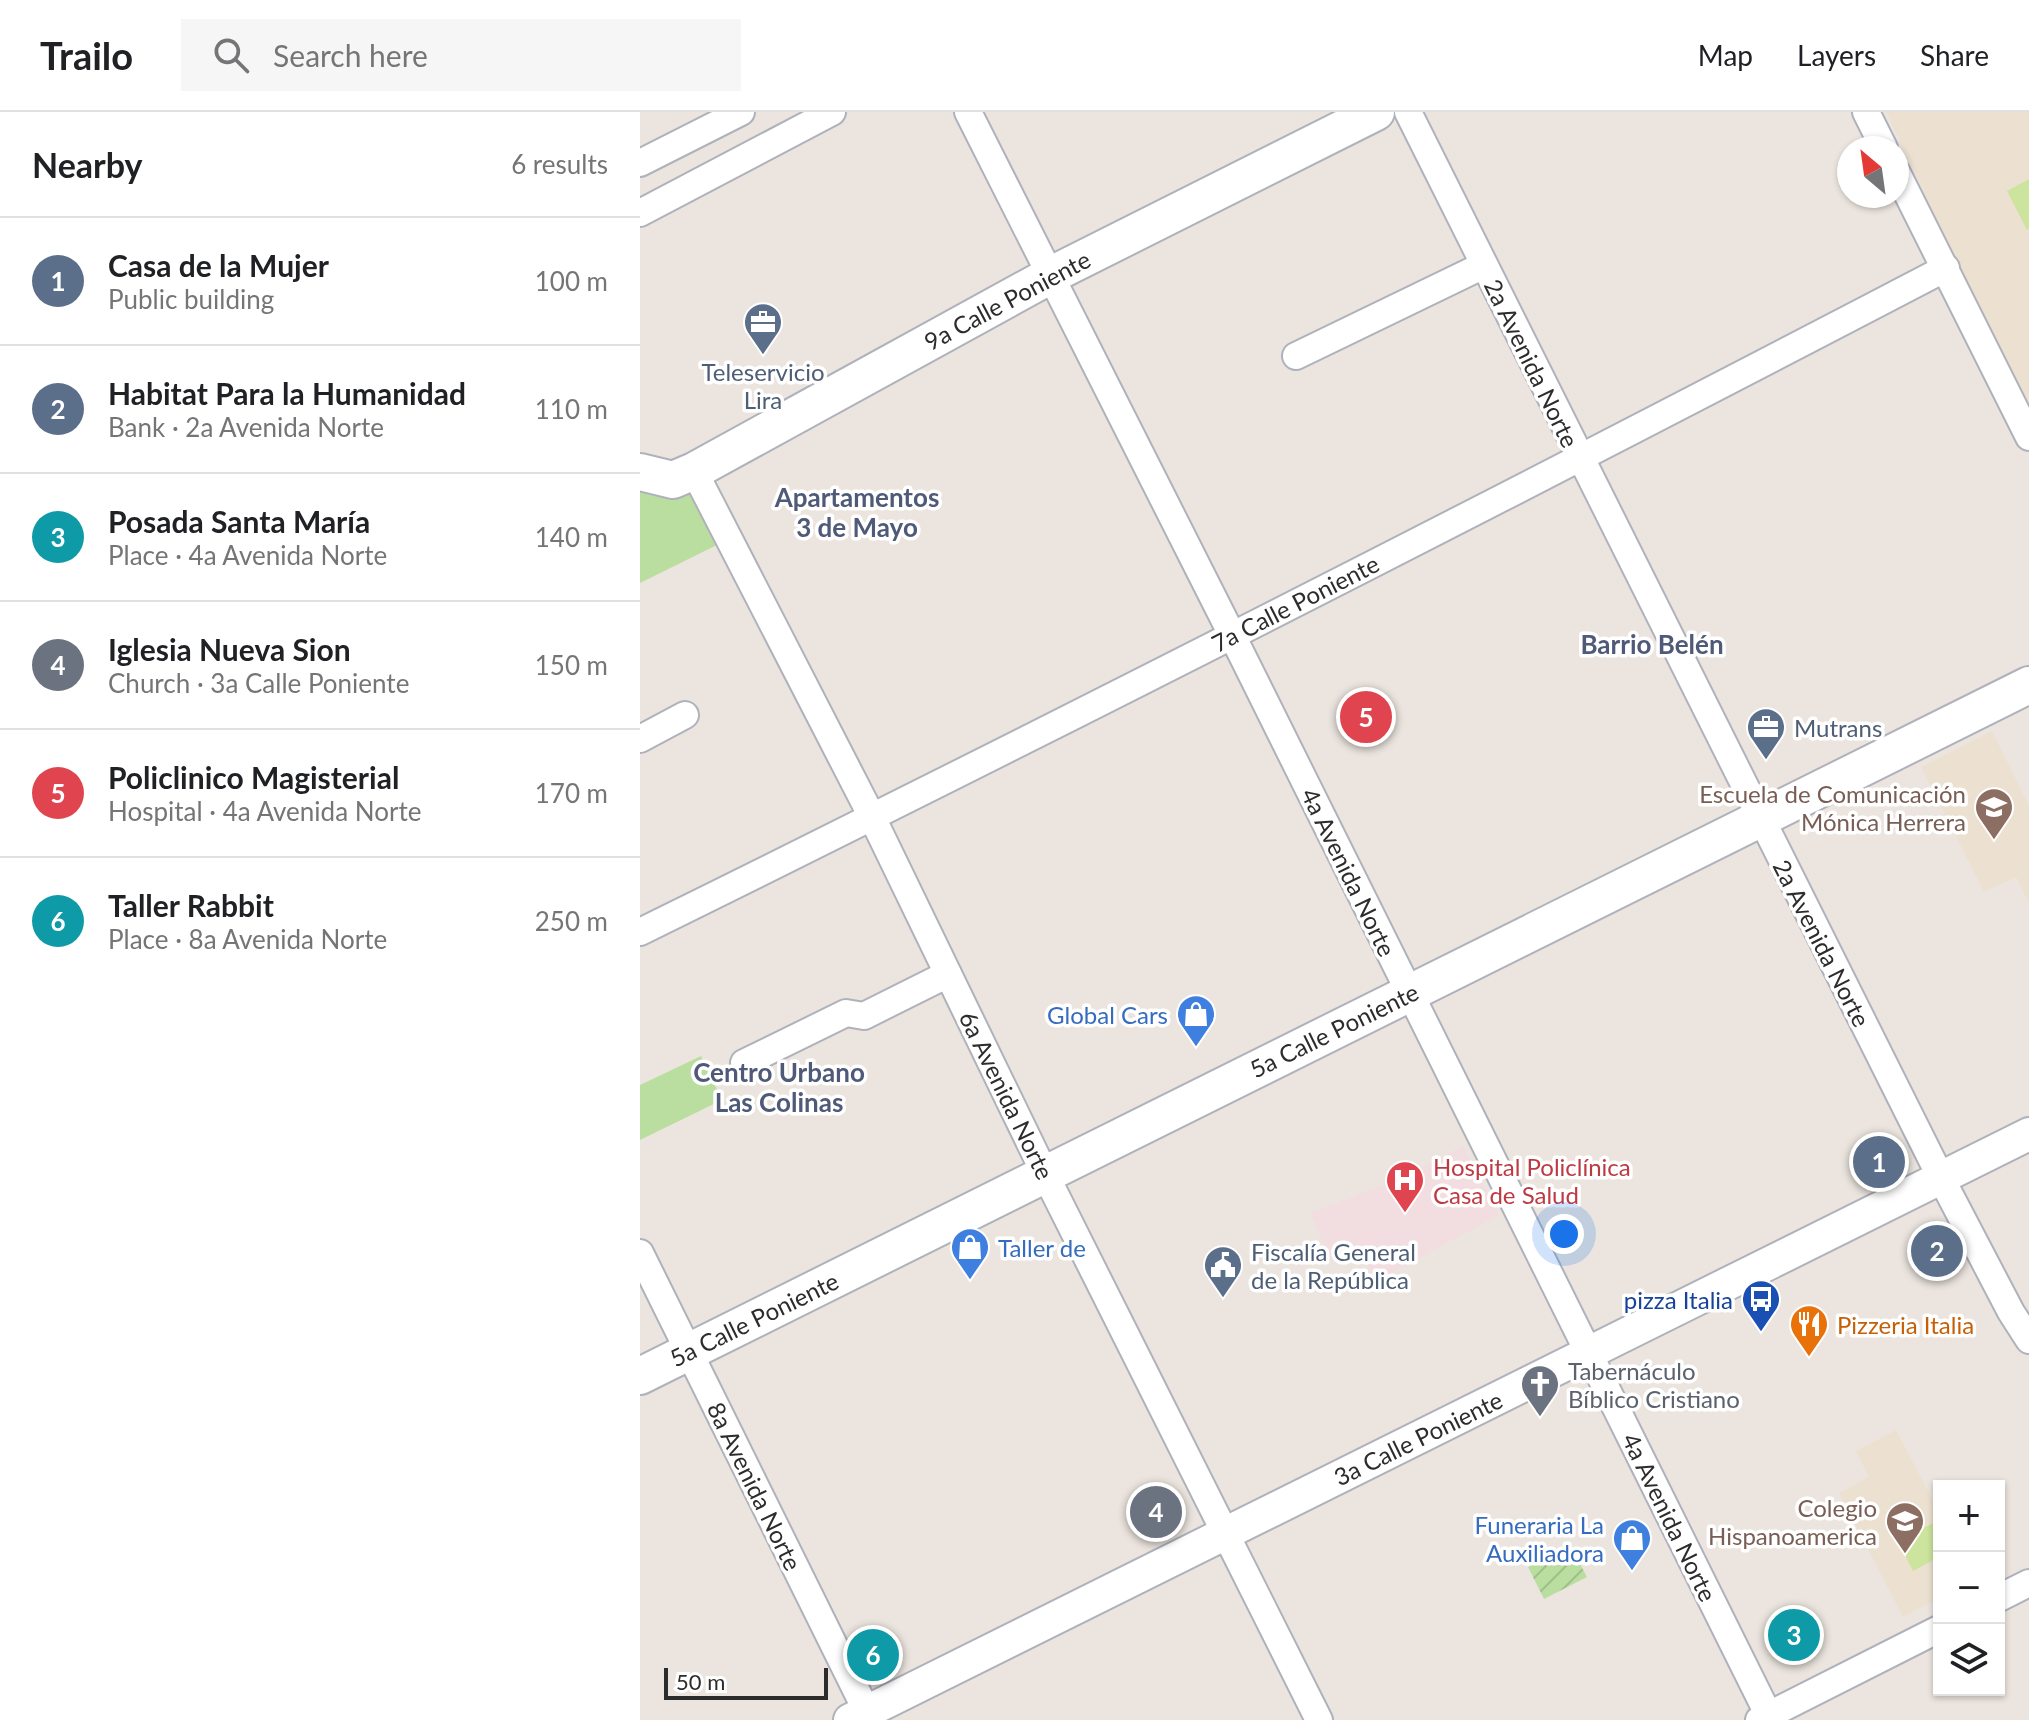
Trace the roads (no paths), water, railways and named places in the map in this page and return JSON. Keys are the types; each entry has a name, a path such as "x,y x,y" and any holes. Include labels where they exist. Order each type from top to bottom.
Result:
{"main road":[{"name":"9a Calle Poniente","path":"640,472 673,480 694,471 1051,275 1376,112"},
{"name":"5a Calle Poniente","path":"640,1376 2029,685"}],"street":[{"path":"640,163 741,112"},
{"path":"640,213 832,112"},
{"name":"4a Avenida Norte","path":"968,112 1232,635 1766,1718"},
{"name":"2a Avenida Norte","path":"1408,112 1941,1178 2011,1312 2029,1340"},
{"path":"1866,112 1878,136"},
{"path":"1909,196 2029,437"},
{"path":"1296,356 1484,265"},
{"name":"7a Calle Poniente","path":"640,932 1580,459 1946,268"},
{"name":"6a Avenida Norte","path":"694,471 872,817 1045,1174 1319,1720"},
{"path":"640,739 685,715"},
{"path":"744,1063 846,1013 864,1016 948,974"},
{"name":"3a Calle Poniente","path":"862,1717 1224,1533 1589,1355 2029,1134"},
{"name":"8a Avenida Norte","path":"640,1253 862,1717"},
{"path":"2005,1595 2029,1583"},
{"path":"1766,1718 1933,1632"}],"place":[{"name":"Teleservicio Lira","path":"763,356"},
{"name":"Policlinico Magisterial","path":"1366,717"},
{"name":"Mutrans","path":"1766,761"},
{"name":"Escuela de Comunicación Mónica Herrera","path":"1994,841"},
{"name":"Global Cars","path":"1196,1048"},
{"name":"Casa de la Mujer","path":"1879,1162"},
{"name":"Hospital Policlínica Casa de Salud","path":"1405,1214"},
{"name":"Habitat Para la Humanidad","path":"1937,1251"},
{"name":"Taller de","path":"970,1281"},
{"name":"Fiscalía General de la República","path":"1223,1299"},
{"name":"pizza Italia","path":"1761,1333"},
{"name":"Pizzeria Italia","path":"1809,1358"},
{"name":"Tabernáculo Bíblico Cristiano","path":"1540,1418"},
{"name":"Iglesia Nueva Sion","path":"1156,1512"},
{"name":"Colegio Hispanoamerica","path":"1905,1555"},
{"name":"Funeraria La Auxiliadora","path":"1632,1572"},
{"name":"Posada Santa María","path":"1794,1635"},
{"name":"Taller Rabbit","path":"873,1655"}],"district":[{"name":"Apartamentos 3 de Mayo","path":"857,512"},
{"name":"Barrio Belén","path":"1652,644"},
{"name":"Centro Urbano Las Colinas","path":"779,1087"}]}
